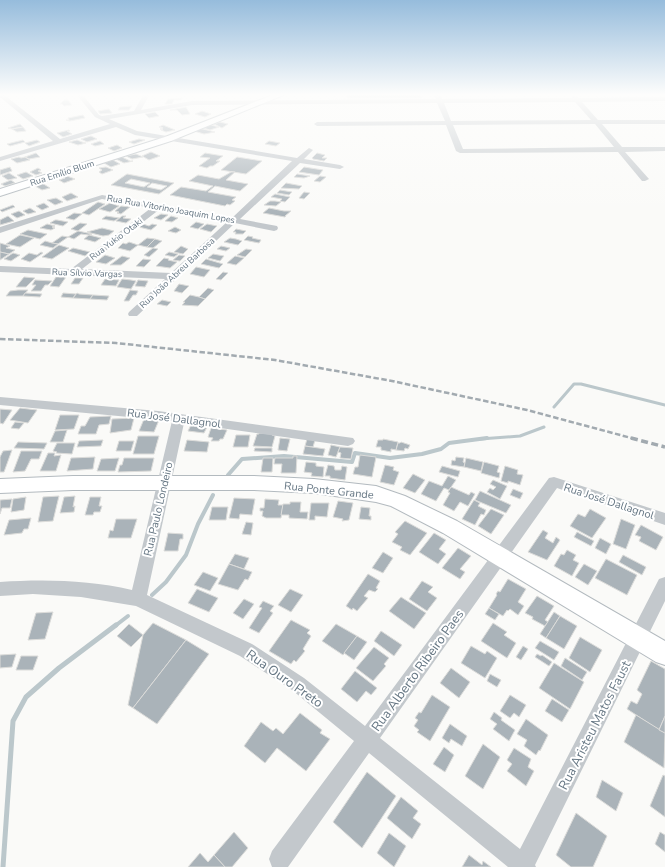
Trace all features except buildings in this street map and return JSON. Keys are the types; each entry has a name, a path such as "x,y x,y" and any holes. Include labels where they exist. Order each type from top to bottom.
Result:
{"main road":[{"name":"Rua Emílio Blum","path":"0,193 179,134"},
{"name":"Rua Ponte Grande","path":"0,486 73,483 254,483 314,486 376,494 398,501 422,512 500,556 665,654"}],"street":[{"path":"50,134 59,142"},
{"path":"0,159 84,134"},
{"path":"144,134 340,168"},
{"path":"454,134 460,151 665,149"},
{"path":"608,134 645,179"},
{"name":"Rua João Abreu Barbosa","path":"133,314 309,150"},
{"name":"Rua Rua Vitorino Joaquim Lopes","path":"0,230 102,197 274,228"},
{"name":"Rua Yukio Otaki","path":"73,272 158,206"},
{"name":"Rua Sílvio Vargas","path":"0,269 173,276"},
{"name":"Rua José Dallagnol","path":"0,401 179,418 348,442"},
{"name":"Rua Paulo Londeiro","path":"138,599 179,418"},
{"name":"Rua José Dallagnol","path":"554,482 665,519"},
{"name":"Rua Alberto Ribeiro Paes","path":"280,859 554,482"},
{"name":"Rua Aristeu Matos Faust","path":"524,867 665,584"},
{"name":"Rua Ouro Preto","path":"0,589 33,587 81,590 121,595 138,599 198,626 246,650 298,684 524,867"}],"waterway":[{"path":"554,407 574,384 581,384 665,405"},
{"path":"480,439 520,436 544,427"},
{"path":"228,475 242,459 284,456 352,462 355,453 390,458 422,454 441,449 449,443 487,438"},
{"path":"152,595 166,582 186,555 198,524 213,495"},
{"path":"115,626 128,616"},
{"path":"3,867 13,721 26,697 59,668 116,625"}],"railway":[{"path":"0,339 116,343 275,360 392,381 527,410 635,439"},
{"path":"631,438 665,447"}]}
